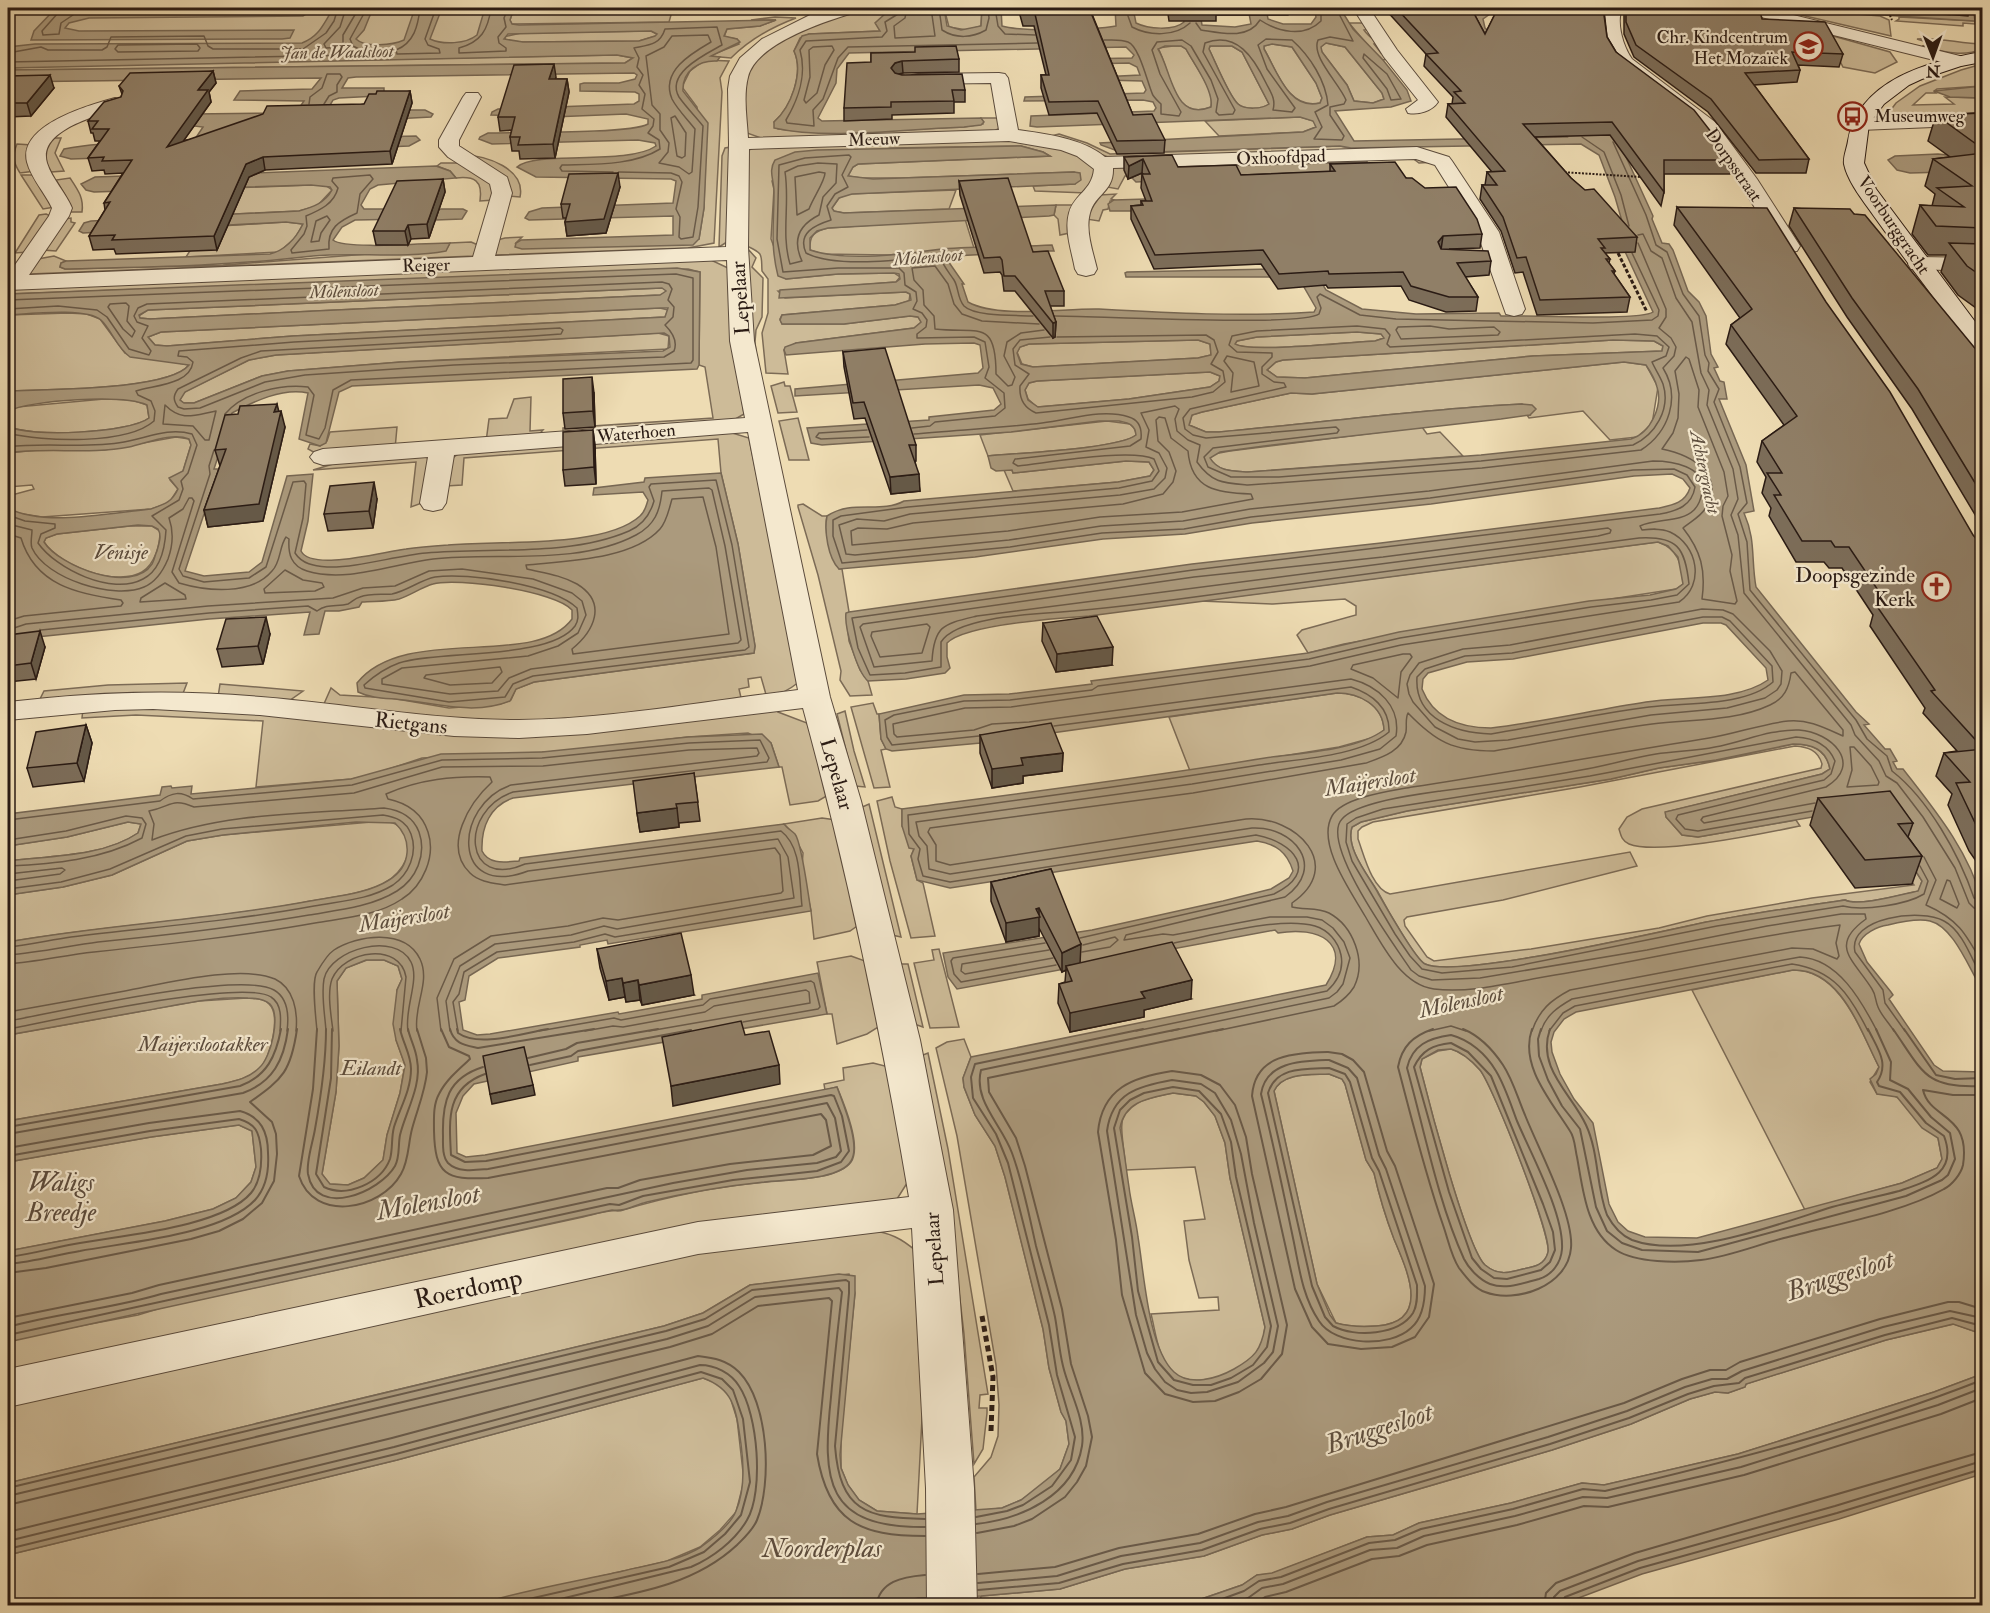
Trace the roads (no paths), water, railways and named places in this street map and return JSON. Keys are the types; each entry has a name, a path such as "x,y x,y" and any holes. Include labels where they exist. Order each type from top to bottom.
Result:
{"street":[{"name":"Lepelaar","path":"850,8 795,28 768,43 746,62 739,76 736,89 740,144 737,253 742,340 815,697 845,801 898,1029 932,1210 950,1488 952,1605"},
{"path":"1361,8 1422,106"},
{"name":"Dorpsstraat","path":"1614,8 1611,15 1616,49 1625,63 1688,108 1708,126 1747,179 1798,261"},
{"path":"1747,8 1778,11 1958,62"},
{"name":"Voorburggracht","path":"1983,57 1958,62 1903,81 1877,100 1860,124 1854,163 1866,189 1919,264 1983,346"},
{"path":"903,80 1004,71 1009,135"},
{"path":"472,97 448,140 449,147 455,153 500,181 502,193 482,262"},
{"path":"11,282 59,216 62,208 34,153 39,141 54,128 114,104"},
{"path":"1860,124 1983,119"},
{"name":"Meeuw","path":"740,144 1009,135 1054,142 1080,150 1100,163"},
{"name":"Oxhoofdpad","path":"1100,163 1428,154 1442,161 1488,232 1514,309"},
{"path":"1086,269 1079,213 1104,179 1104,171 1100,163"},
{"name":"Reiger","path":"11,282 737,253"},
{"path":"1472,256 1496,256"},
{"path":"1919,264 1983,265"},
{"name":"Waterhoen","path":"322,458 759,424"},
{"path":"433,503 442,449"},
{"name":"Rietgans","path":"8,711 115,701 153,700 260,706 454,727 519,729 587,725 815,697"},
{"name":"Roerdomp","path":"8,1388 698,1238 932,1210"}],"water":[{"path":"56,8 80,8 80,11 98,12 308,9 311,11 303,16 89,18 69,23 65,28 79,31 294,30 290,38 282,39 31,40 34,31"},
{"name":"Jan de Waalsloot","path":"334,8 373,8 364,30 356,39 366,44 379,45 404,40 415,8 442,8 430,39 448,43 461,42 477,35 485,8 543,8 513,11 510,20 512,24 519,25 776,20 760,26 727,29 724,36 740,42 711,56 720,57 717,61 704,62 693,68 685,78 683,91 708,123 704,208 699,239 693,245 522,249 515,247 516,243 521,240 673,235 673,216 529,220 525,218 529,212 542,208 673,203 676,181 671,179 536,177 517,167 527,162 543,159 625,155 642,152 656,146 655,143 638,140 492,144 479,139 488,133 597,131 648,124 648,119 626,114 552,117 491,115 498,109 634,104 639,101 639,94 635,92 580,91 580,84 619,83 635,79 637,75 634,73 356,77 348,78 342,88 384,88 384,93 378,96 339,98 333,100 327,110 425,110 433,114 431,117 374,120 242,140 416,136 420,140 409,146 267,152 255,173 436,166 450,171 456,178 378,185 370,189 361,205 364,209 463,209 467,211 462,219 355,220 342,227 333,240 353,245 450,243 446,251 413,255 329,255 189,265 65,269 60,267 61,263 66,261 270,254 286,246 294,239 303,224 286,222 83,233 79,231 84,223 91,221 299,211 322,201 332,190 330,187 311,185 94,192 86,190 81,184 95,177 152,175 161,156 71,159 60,156 64,149 80,146 195,139 203,127 177,124 193,114 297,111 304,101 234,100 240,91 312,89 321,78 8,82 8,70 625,63 633,58 617,55 8,68 8,47 35,44 302,43 318,32","holes":["651,31 657,34 639,41 523,42 504,39 508,34"]},
{"path":"904,8 944,8 947,26 961,30 981,26 982,8 1001,8 1002,26 1058,30 1116,26 1115,8 1133,8 1136,23 1161,28 1174,27 1184,22 1181,8 1199,8 1202,25 1235,27 1251,24 1248,8 1266,8 1268,19 1283,24 1311,24 1316,17 1314,8 1340,8 1353,29 1383,60 1407,90 1411,101 1391,107 1335,111 1354,141 1567,137 1505,69 1470,8 1508,8 1493,12 1483,19 1485,28 1616,135 1653,216 1652,219 1662,243 1669,244 1673,250 1688,291 1699,302 1706,316 1711,354 1718,367 1714,368 1720,381 1724,382 1727,399 1719,399 1746,465 1754,511 1744,513 1752,541 1756,587 1856,712 1869,724 1864,725 1885,749 1890,749 1897,761 1893,762 1897,769 1903,769 1938,815 1969,865 1982,901 1984,931 1982,989 1954,940 1939,925 1930,921 1909,921 1880,927 1867,934 1859,944 1867,962 1893,995 1889,999 1934,1065 1943,1071 1982,1072 1982,1334 1953,1324 1886,1340 1746,1384 1745,1387 1728,1393 1715,1392 1690,1399 1631,1424 1552,1450 1330,1515 1292,1529 1262,1535 1204,1556 1125,1569 1060,1589 981,1596 918,1598 890,1605 476,1605 673,1559 701,1547 721,1531 734,1516 739,1503 743,1478 742,1452 738,1422 728,1396 714,1383 703,1378 397,1460 8,1555 8,1483 664,1326 703,1313 750,1285 839,1274 855,1276 840,1455 841,1468 848,1485 859,1500 877,1511 917,1514 1002,1508 1021,1500 1060,1469 1069,1444 1066,1421 1061,1412 1049,1368 1043,1329 1005,1177 995,1146 975,1115 964,1087 963,1078 971,1057 1326,985 1336,958 1327,940 1318,935 1293,931 1278,933 1275,930 957,989 948,977 943,953 1092,930 1223,901 1271,889 1289,878 1293,871 1288,859 1280,850 1270,844 1257,841 950,888 917,880 911,856 914,849 909,848 902,826 902,809 1327,750 1358,743 1372,737 1384,730 1383,721 1368,702 1353,695 1337,693 981,743 892,751 886,749 881,739 879,714 964,695 1009,694 1092,684 1091,681 1308,653 1399,632 1589,601 1650,595 1676,589 1683,584 1678,557 1668,546 1658,542 992,627 957,636 947,643 950,668 945,673 906,679 868,681 860,669 849,638 846,613 849,612 1192,564 1659,508 1682,500 1690,488 1683,479 1672,474 1634,476 1431,504 1252,523 1185,534 1103,539 975,557 839,569 832,558 826,529 827,516 837,511 856,507 895,505 904,501 1118,482 1150,476 1154,470 1149,462 1126,461 1013,473 1012,470 996,471 991,468 988,456 1089,447 1126,440 1136,435 1133,426 1119,421 1099,421 1011,432 822,445 811,443 807,428 929,420 929,417 994,410 1001,404 993,388 979,385 795,396 795,389 978,373 983,368 980,345 974,343 925,344 786,355 785,347 796,343 914,328 921,322 918,317 910,316 844,324 782,324 780,320 782,315 895,305 911,300 910,294 906,292 779,298 780,290 896,282 900,279 899,274 894,273 838,274 786,279 778,276 773,244 772,168 775,160 795,152 1021,146 1050,156 858,164 853,167 848,176 873,179 1080,173 1081,180 1075,184 852,194 839,198 832,208 834,211 844,213 1056,205 1054,215 828,228 817,231 810,238 810,250 841,256 893,255 956,248 1052,245 1054,251 953,256 948,261 964,284 962,284 968,302 996,310 1032,312 1099,309 1233,314 1314,312 1316,308 1301,282 1278,277 1126,277 1127,272 1276,269 1137,211 1110,211 1108,204 1114,200 1180,198 1195,179 1136,182 1131,177 1145,168 1367,162 1373,170 1256,175 1326,290 1362,309 1416,314 1499,313 1501,316 1582,317 1644,315 1653,312 1622,245 1624,228 1599,155 1581,144 1351,148 1340,146 1123,153 1100,143 1303,132 1316,127 1313,121 1300,117 1030,126 1031,116 1154,111 1156,108 1153,102 1143,100 1024,101 1025,97 1144,93 1146,90 1142,81 1104,80 1101,77 1140,75 1137,67 1129,63 1047,65 1079,59 1132,58 1134,55 1126,47 849,53 837,69 836,83 818,118 822,121 981,118 984,122 981,125 964,127 868,133 818,133 774,128 774,122 786,108 794,89 797,79 797,60 794,51 802,36 880,31 875,23 885,14","holes":["1326,43 1345,47 1382,93 1384,99 1373,103 1354,101 1347,85 1322,52 1321,47","1272,44 1292,47 1316,83 1322,98 1320,103 1309,104 1292,95 1279,78 1264,46","1165,46 1181,46 1186,49 1207,86 1211,107 1198,110 1181,101 1158,49","1210,46 1232,46 1242,52 1269,104 1262,107 1245,107 1238,104 1209,49","1357,332 1381,334 1384,338 1375,341 1279,347 1235,344 1237,341 1257,337","1198,340 1210,344 1211,355 1198,358 1033,367 1021,364 1017,353 1020,347 1029,344","1613,340 1654,341 1663,346 1662,351 1533,356 1305,378 1277,377 1267,370 1276,362 1283,360","1624,362 1646,365 1655,381 1658,394 1657,410 1650,425 1631,439 1481,455 1248,472 1222,468 1213,463 1210,458 1220,452 1264,446 1530,415 1536,409 1532,405 1522,404 1484,406 1219,432 1206,432 1189,425 1192,415 1291,393 1312,394","1210,372 1220,376 1219,381 1210,387 1129,399 1038,407 1028,400 1025,390 1029,383 1037,381","1703,623 1721,623 1726,625 1766,668 1768,680 1741,692 1725,695 1660,700 1530,723 1480,728 1450,720 1434,708 1422,689 1423,679 1428,673 1467,662 1513,659","1793,744 1806,745 1822,752 1830,769 1822,774 1665,812 1666,817 1682,835 1698,837 1859,809 1905,854 1922,881 1918,891 1881,899 1860,902 1845,900 1771,911 1556,953 1475,965 1444,967 1425,964 1414,952 1364,870 1352,844 1352,827 1361,822 1407,811 1611,779","1793,970 1810,972 1836,990 1856,1020 1879,1067 1870,1079 1877,1094 1897,1097 1922,1128 1938,1138 1942,1159 1937,1168 1902,1183 1697,1238 1645,1237 1628,1231 1618,1222 1609,1204 1593,1123 1574,1099 1560,1074 1552,1052 1551,1042 1554,1032 1564,1019 1576,1012","1451,1049 1467,1057 1480,1070 1497,1103 1541,1219 1548,1252 1538,1265 1503,1273 1485,1265 1477,1253 1449,1172 1420,1067 1422,1059 1438,1050","1329,1074 1342,1079 1345,1084 1366,1160 1374,1173 1385,1215 1409,1279 1410,1305 1405,1315 1394,1322 1367,1327 1336,1323 1330,1315 1317,1284 1274,1091 1284,1080 1306,1075","1173,1093 1196,1096 1215,1116 1225,1143 1230,1178 1265,1327 1259,1347 1252,1357 1234,1369 1204,1380 1181,1377 1165,1361 1158,1346 1148,1309 1120,1128 1127,1112 1139,1102"]},
{"path":"1796,8 1861,8 1950,15 1950,8 1982,10 1982,15 1974,14 1975,21"},
{"path":"1982,86 1982,98 1950,97 1934,91"},
{"path":"1938,154 1958,156 1982,171 1910,173 1897,170 1888,160 1895,156"},
{"name":"Molensloot","path":"677,268 700,272 699,365 697,369 352,386 339,392 326,443 320,446 299,439 308,393 279,394 259,400 232,413 214,469 219,469 185,571 204,576 249,572 262,562 287,476 313,474 308,521 301,551 308,557 319,560 334,560 422,547 548,541 602,534 623,527 640,516 648,500 643,492 593,495 594,488 644,482 645,478 721,473 738,544 755,646 754,653 534,682 516,689 510,701 484,707 444,706 375,697 358,692 357,683 379,665 406,655 436,650 530,642 554,634 572,619 572,610 547,597 505,587 462,582 433,584 399,599 362,602 359,607 325,611 319,634 304,635 310,612 209,619 27,638 8,644 8,508 23,514 58,518 151,509 160,506 168,502 176,493 178,489 169,478 183,471 191,445 189,439 175,437 114,449 8,453 8,426 36,432 79,432 122,427 149,418 147,405 99,399 56,401 8,411 8,391 132,384 177,374 189,365 130,357 121,349 105,324 94,316 70,312 8,315 8,294","holes":["662,288 666,291 660,295 140,318 139,315 148,310","660,308 668,308 665,317 155,345 148,337 161,332","664,333 669,336 670,347 663,351 401,362 288,371 262,376 194,403 184,403 180,400 185,392 249,360 276,355","138,525 158,529 160,537 153,563 142,573 129,577 113,577 79,568 52,551 44,542 46,538 57,534"]},
{"path":"762,734 771,743 779,767 513,798 498,806 488,818 483,834 482,851 493,861 519,861 520,858 784,824 798,839 811,911 608,944 607,940 580,945 580,947 498,958 469,976 465,1000 459,1002 463,1030 477,1035 490,1034 618,1012 619,1014 702,999 702,995 818,973 827,1014 578,1057 578,1061 474,1084 463,1096 456,1113 457,1153 466,1157 485,1155 837,1087 850,1124 854,1145 854,1154 845,1168 824,1176 705,1190 647,1202 625,1209 8,1342 8,1251 165,1221 213,1209 236,1198 251,1182 256,1167 252,1131 239,1125 151,1137 8,1162 8,1121 242,1079 263,1063 271,1047 275,1018 270,1004 263,1000 222,998 8,1035 8,942 235,913 351,894 380,885 396,875 405,861 407,845 405,837 395,823 356,822 223,835 187,841 112,875 63,887 8,895 8,861 75,854 109,847 138,833 141,824 128,822 67,837 8,846 8,814 160,795 162,787 171,786 172,788 192,786 191,794 351,779 441,754 542,752 688,737","holes":["366,960 384,960 398,966 402,979 397,990 393,1024 405,1065 400,1093 387,1135 383,1160 364,1178 348,1185 330,1184 322,1174 336,1092 339,1046 337,981 346,968"]},
{"path":"1982,1374 1982,1474 1839,1519 1642,1574 1560,1605 1184,1605 1242,1585 1257,1575 1272,1573 1367,1537 1393,1535 1419,1523 1511,1503 1582,1483 1604,1485 1738,1454 1934,1392"}],"place":[{"name":"Chr. Kindcentrum Het Mozaïek","path":"1809,47"},
{"name":"Museumweg","path":"1853,116"},
{"name":"Doopsgezinde Kerk","path":"1936,587"}],"water label":[{"name":"Achtergracht","path":"1705,472"},
{"name":"Maijersloot","path":"1370,781"},
{"name":"Maijersloot","path":"404,917"},
{"name":"Bruggesloot","path":"1840,1275"},
{"name":"Bruggesloot","path":"1379,1428"},
{"name":"Noorderplas","path":"822,1548"}],"park label":[{"name":"Venisje","path":"121,552"},
{"name":"Maijerslootakker","path":"203,1044"},
{"name":"Eilandt","path":"371,1068"},
{"name":"Waligs Breedje","path":"61,1197"}]}
